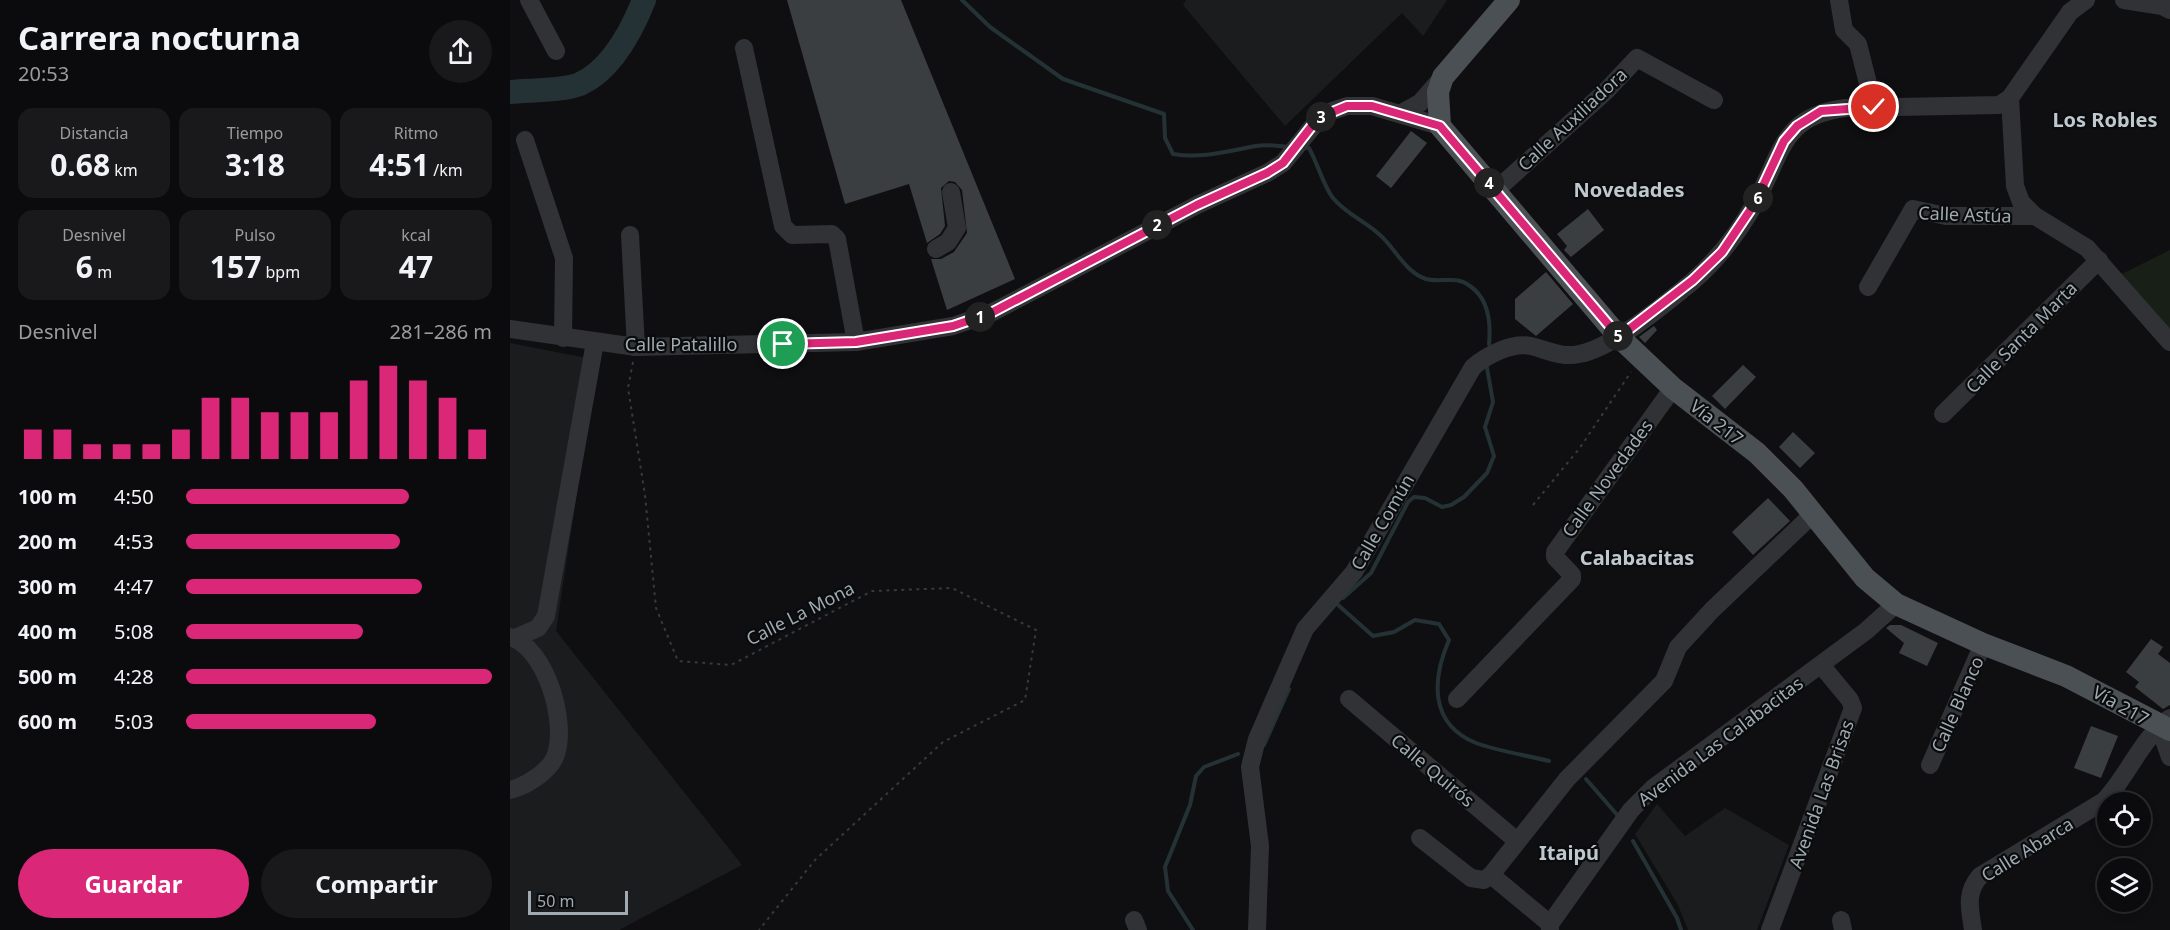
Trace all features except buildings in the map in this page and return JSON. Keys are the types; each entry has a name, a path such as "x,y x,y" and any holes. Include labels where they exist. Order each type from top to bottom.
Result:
{"main road":[{"path":"1440,126 1438,92 1443,77 1509,0"},
{"name":"Vía 217","path":"1440,126 1619,337 1673,388 1757,453 1793,489 1866,578 1896,604 1983,644 2066,676 2166,725"}],"street":[{"path":"530,0 556,51"},
{"path":"1839,0 1844,30 1858,44 1874,107"},
{"path":"2086,0 2070,12 2010,98 2015,186 2021,202 2035,216 2087,248 2099,260 2170,342"},
{"path":"2124,0 2162,6 2170,10"},
{"path":"744,48 783,226 792,236 832,234 837,239 856,342"},
{"name":"Calle Auxiliadora","path":"1495,191 1606,91 1637,58 1714,100"},
{"path":"1400,114 1420,103 1443,77"},
{"name":"Calle Común","path":"1257,930 1260,846 1250,767 1257,739 1305,628 1354,572 1473,367 1481,360 1517,344 1553,353 1576,355 1591,351 1619,337 1693,280 1722,252 1755,203 1784,141 1797,126 1821,111 1874,107 1974,108 1999,105 2010,98"},
{"name":"Calle Patalillo","path":"510,329 636,347 856,342 953,326 991,313 1283,163 1318,118 1347,106 1372,106 1440,126"},
{"path":"525,140 564,258 563,338"},
{"path":"936,249 955,235 957,228 951,192"},
{"name":"Calle Astúa","path":"1868,287 1913,209 1946,216 2035,216"},
{"path":"630,235 636,347"},
{"name":"Calle Santa Marta","path":"1943,414 2099,260"},
{"path":"512,637 538,628 546,616 595,342"},
{"name":"Calle Novedades","path":"1457,699 1572,579 1572,575 1555,557 1554,552 1673,388"},
{"path":"1420,838 1471,879 1484,880 1491,875 1567,779 1664,681 1678,647 1712,610 1812,514"},
{"name":"Avenida Las Calabacitas","path":"1550,927 1631,810 1653,788 1866,631 1896,604"},
{"path":"510,790 525,786 552,761 556,755 559,731 555,699 537,658 512,637"},
{"name":"Calle Blanco","path":"1930,765 1983,644"},
{"name":"Avenida Las Brisas","path":"1770,930 1853,708 1850,700 1821,665"},
{"name":"Calle Quirós","path":"1349,699 1517,840"},
{"path":"2166,725 2170,756"},
{"name":"Calle Abarca","path":"1973,930 1968,901 1974,883 1988,871 2104,801 2119,786 2166,725"},
{"path":"1491,875 1550,927"}],"path":[{"name":"Calle La Mona","path":"636,347 628,388 645,495 656,608 678,661 731,664 872,591 952,588 1036,630 1025,700 943,742 815,860 759,930"},
{"path":"1533,505 1580,449 1640,358"}],"shaded area":[{"path":"1186,0 1447,0 1423,36 1402,13 1285,126 1183,5"},
{"path":"2170,250 2170,331 2122,274"},
{"path":"510,343 597,360 556,631 742,865 619,930 510,930"},
{"path":"1657,804 1685,836 1725,808 1789,845 1757,930 1688,930 1678,905 1635,834"}],"waterway":[{"path":"510,92 565,88 591,78 619,48 644,0"},
{"path":"962,0 990,27 1063,79 1164,114 1165,138 1173,154 1205,155 1264,145 1289,147"},
{"path":"1303,148 1309,148 1333,198 1344,209 1380,235 1412,271 1426,279 1459,281 1476,291 1487,312 1490,328 1489,344"},
{"path":"1343,598 1371,573 1408,502 1414,497 1425,498 1442,507 1451,505 1464,497 1487,473 1494,456 1485,427 1493,402 1487,368"},
{"path":"1337,604 1373,636 1394,632 1415,620 1439,624 1449,640 1439,670 1438,699 1442,712 1450,724 1461,735 1476,743 1549,761"},
{"path":"1264,745 1289,689"},
{"path":"1193,930 1168,891 1165,867 1190,805 1196,776 1204,767 1238,754"},
{"path":"1586,779 1619,817"},
{"path":"1633,841 1677,918 1681,930"}],"district":[{"name":"Los Robles","path":"2105,119"},
{"name":"Novedades","path":"1629,189"},
{"name":"Calabacitas","path":"1637,557"},
{"name":"Itaipú","path":"1569,852"}],"route":[{"path":"783,344 856,342 953,326 991,313 1197,205 1267,173 1283,163 1318,118 1347,106 1372,106 1440,126 1619,337 1693,280 1722,252 1755,203 1784,141 1797,126 1821,111 1874,107"}]}
